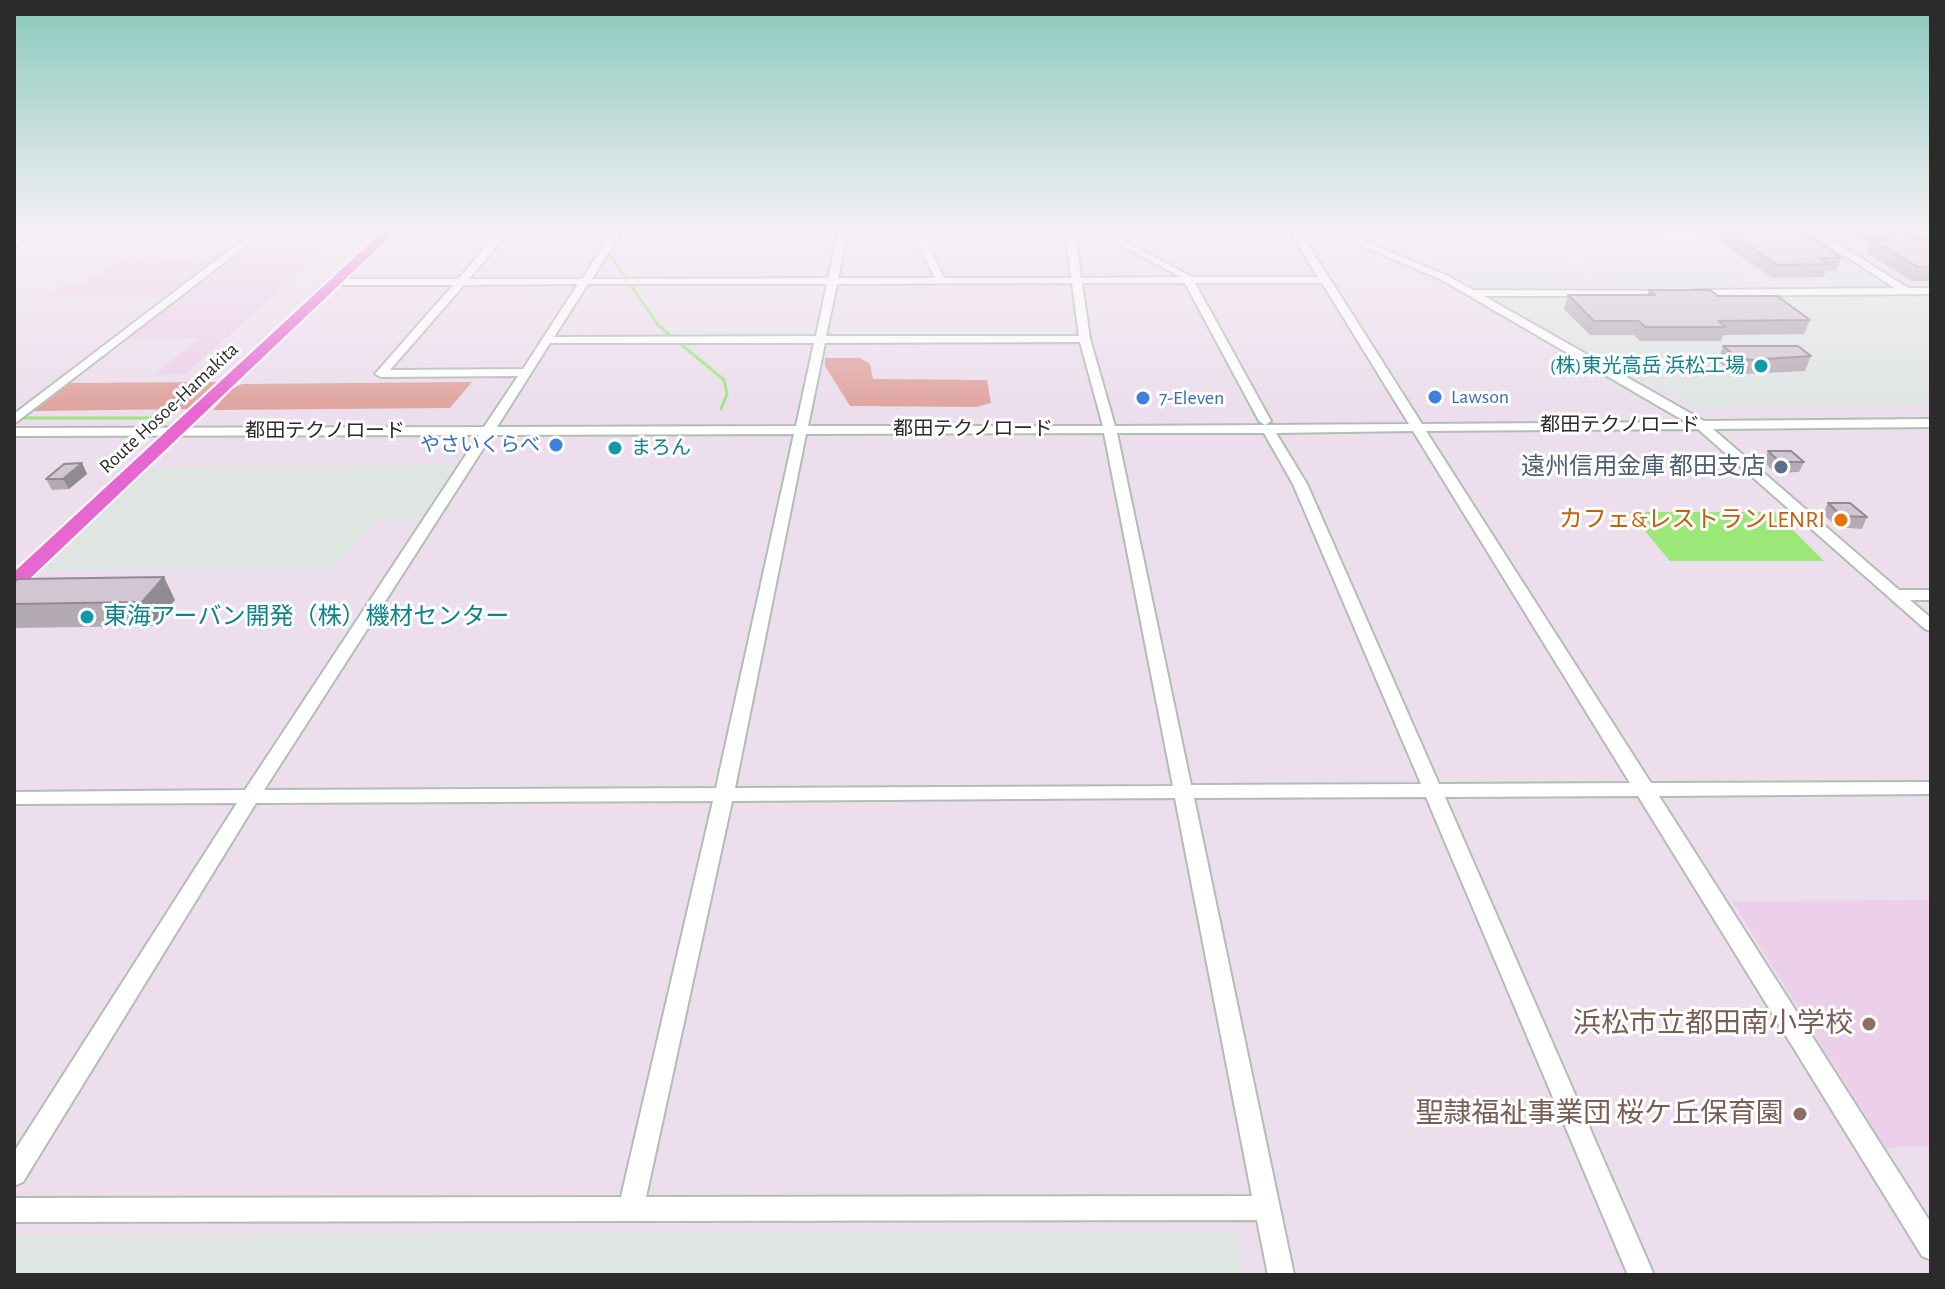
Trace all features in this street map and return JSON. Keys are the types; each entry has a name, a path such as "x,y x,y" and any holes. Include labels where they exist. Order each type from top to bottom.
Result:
{"main road":[{"name":"Route Hosoe-Hamakita","path":"14,583 326,292"}],"street":[{"path":"14,422 181,292"},
{"path":"452,292 381,374 525,372"},
{"path":"14,1174 251,796 578,292"},
{"path":"631,1207 724,794 831,292"},
{"path":"1078,292 1085,339 1109,425 1281,1275"},
{"path":"1196,292 1300,484 1641,1275"},
{"path":"1330,292 1417,423 1931,1247"},
{"path":"1469,293 1654,292"},
{"path":"1469,293 1694,421 1931,626"},
{"path":"547,340 1085,339"},
{"name":"都田テクノロード","path":"1694,421 1931,415"},
{"name":"都田テクノロード","path":"14,432 490,426 1694,421 1931,423"},
{"name":"都田テクノロード","path":"14,422 179,428"},
{"path":"1895,595 1931,595"},
{"path":"14,798 1931,788"},
{"path":"14,1210 1267,1208"}],"shaded area":[{"path":"51,292 278,292 184,375 154,375 199,338 123,339 179,296 42,297"},
{"path":"1931,297 1931,405 1696,408 1491,298"},
{"path":"825,358 860,358 870,364 873,379 987,380 991,403 976,407 850,406 825,366"},
{"path":"218,382 187,409 34,411 70,383"},
{"path":"472,382 450,408 213,410 231,389 242,384"},
{"path":"462,465 427,521 378,521 333,569 38,571 148,467"},
{"path":"1629,512 1775,512 1824,561 1670,561"},
{"name":"浜松市立都田南小学校","path":"1931,900 1931,1146 1885,1148 1732,901"},
{"path":"1235,1230 1243,1275 14,1275 14,1235"}],"building":[{"path":"1652,292 1777,296 1810,320 1718,321 1726,327 1645,327 1639,321 1594,321 1568,295 1655,295"},
{"path":"1723,346 1798,346 1811,356 1749,360 1735,356"},
{"path":"1768,451 1791,451 1804,462 1780,462"},
{"path":"82,463 63,479 46,479 64,464"},
{"path":"1828,503 1850,503 1867,517 1842,516"},
{"path":"164,577 142,602 14,604 14,582 18,579"}],"waterway":[{"path":"635,292 658,325 724,380 727,394 721,409"},
{"path":"14,418 162,418"}],"place":[{"name":"(株)東光高岳 浜松工場","path":"1761,366"},
{"name":"Lawson","path":"1435,397"},
{"name":"7-Eleven","path":"1143,398"},
{"name":"やさいくらべ","path":"556,445"},
{"name":"まろん","path":"615,448"},
{"name":"遠州信用金庫 都田支店","path":"1781,467"},
{"name":"カフェ&レストランLENRI","path":"1841,520"},
{"name":"東海アーバン開発（株）機材センター","path":"87,617"},
{"name":"浜松市立都田南小学校","path":"1869,1024"},
{"name":"聖隷福祉事業団 桜ケ丘保育園","path":"1800,1114"}]}
